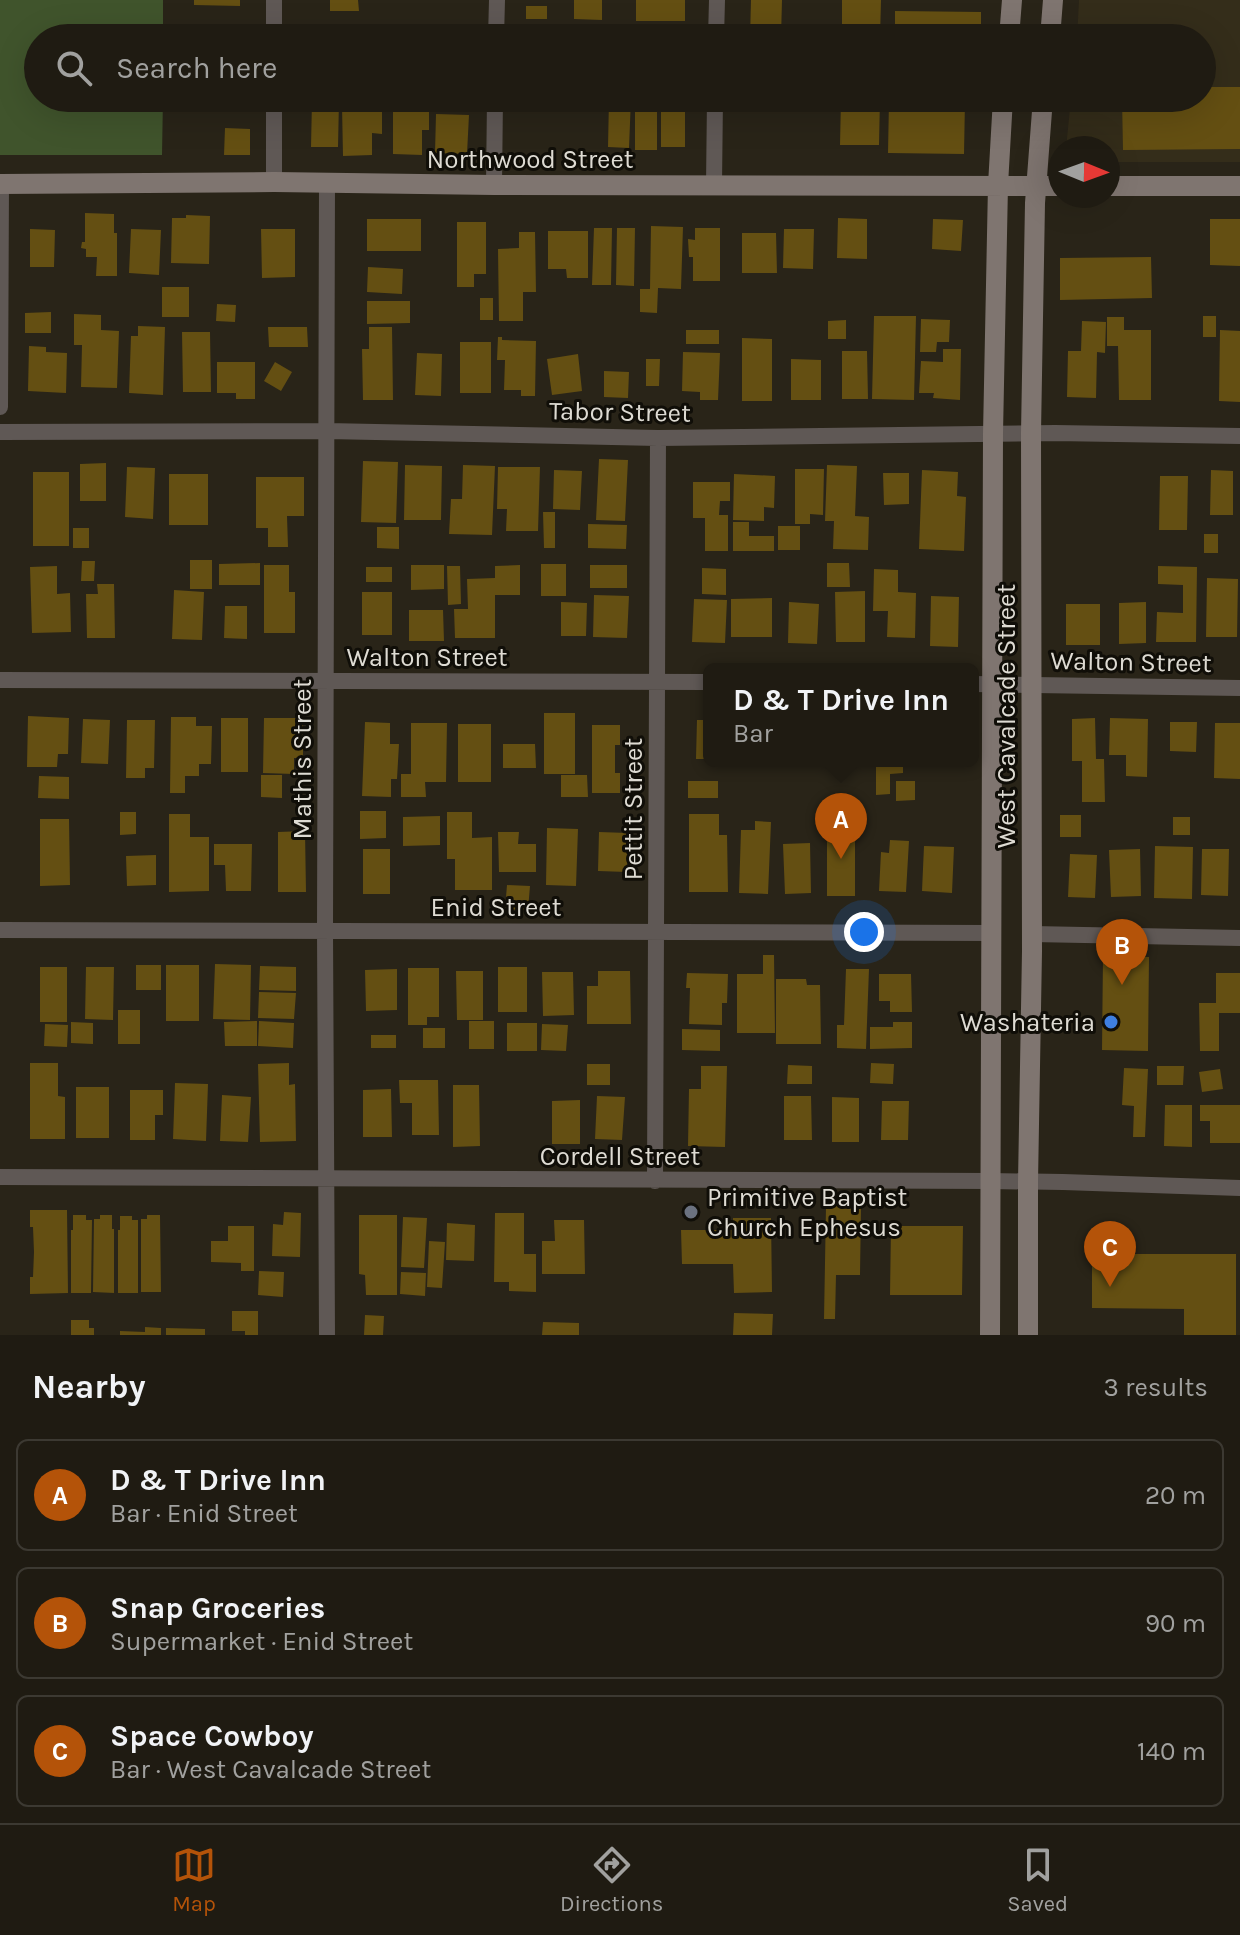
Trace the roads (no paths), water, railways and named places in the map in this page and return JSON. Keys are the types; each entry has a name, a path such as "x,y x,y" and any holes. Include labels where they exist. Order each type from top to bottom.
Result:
{"main road":[{"path":"1010,24 1012,0"},
{"path":"1051,24 1053,0"},
{"name":"West Cavalcade Street","path":"990,1335 992,933 983,684 1002,112"},
{"name":"West Cavalcade Street","path":"1028,1335 1032,934 1031,433 1035,185 1042,112"},
{"name":"Northwood Street","path":"0,184 1048,186"},
{"path":"1120,186 1240,186"}],"street":[{"path":"274,0 274,24"},
{"path":"496,24 497,0"},
{"path":"716,24 717,0"},
{"path":"274,112 274,182"},
{"path":"494,185 495,112"},
{"path":"714,185 715,112"},
{"name":"Mathis Street","path":"327,183 327,1335"},
{"path":"0,184 0,407"},
{"name":"Tabor Street","path":"0,432 327,431 658,438 1031,433 1240,436"},
{"name":"Pettit Street","path":"655,1181 658,438"},
{"name":"Walton Street","path":"0,680 703,682"},
{"name":"Walton Street","path":"983,684 1240,688"},
{"name":"Enid Street","path":"0,930 992,933"},
{"path":"1032,934 1240,938"},
{"name":"Cordell Street","path":"0,1177 989,1181 1240,1188"}],"place":[{"name":"D & T Drive Inn","path":"841,859"},
{"name":"Snap Groceries","path":"1122,985"},
{"name":"Washateria","path":"1111,1022"},
{"name":"Primitive Baptist Church Ephesus","path":"691,1212"},
{"name":"Space Cowboy","path":"1110,1287"}]}
